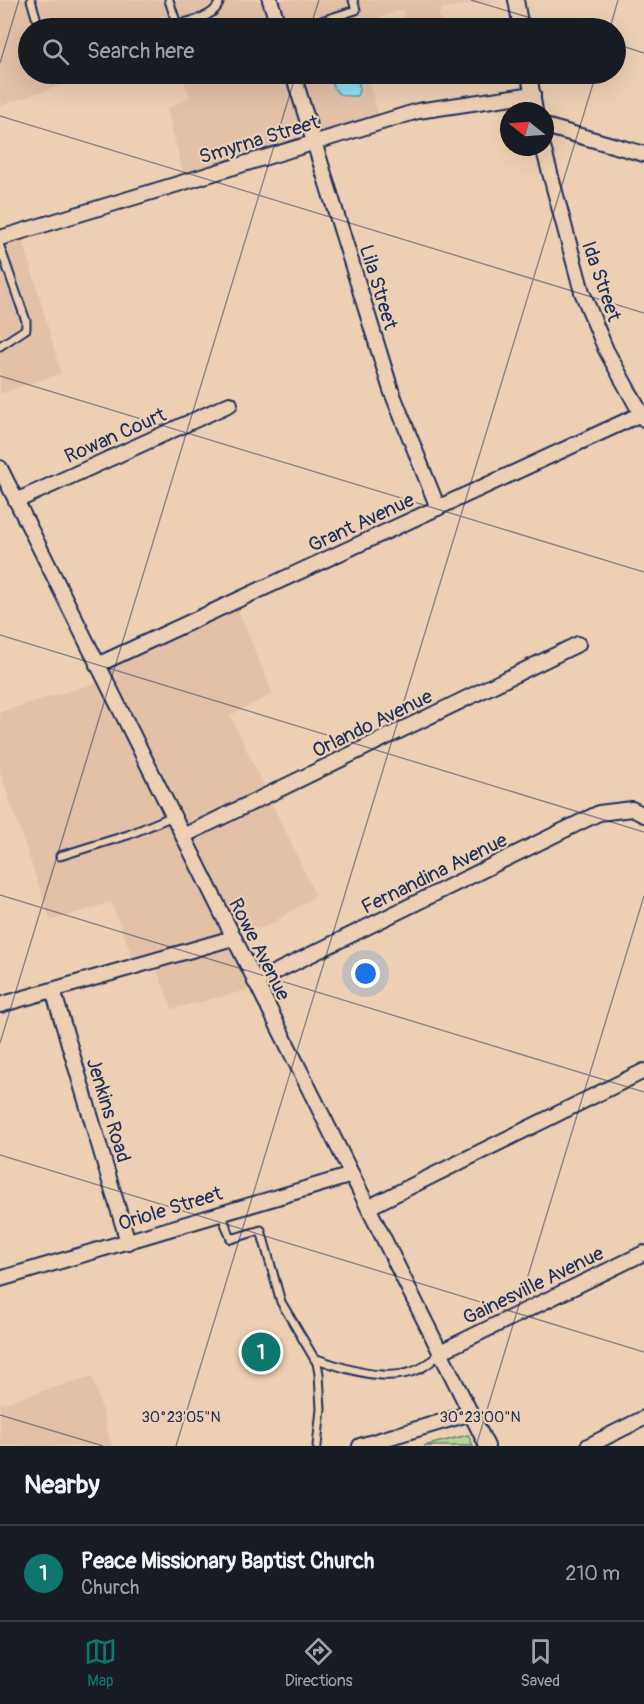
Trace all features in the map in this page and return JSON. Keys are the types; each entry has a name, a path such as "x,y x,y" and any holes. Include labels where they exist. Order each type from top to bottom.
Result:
{"street":[{"path":"270,0 276,18"},
{"path":"516,0 519,18"},
{"name":"Lila Street","path":"295,84 391,390 438,508"},
{"path":"531,84 534,102"},
{"name":"Smyrna Street","path":"0,237 418,111 533,94"},
{"path":"554,129 644,154"},
{"name":"Ida Street","path":"545,156 582,292 606,350 643,417"},
{"name":"Rowan Court","path":"16,501 230,405"},
{"name":"Grant Avenue","path":"97,665 438,508 643,417"},
{"name":"Rowe Avenue","path":"0,468 488,1446"},
{"name":"Orlando Avenue","path":"183,836 578,644"},
{"name":"Fernandina Avenue","path":"255,982 599,813 638,812"},
{"path":"0,1005 233,938"},
{"name":"Jenkins Road","path":"53,990 128,1242"},
{"path":"369,1207 644,1071"},
{"name":"Oriole Street","path":"0,1279 352,1175"},
{"name":"Gainesville Avenue","path":"440,1352 644,1253"},
{"path":"360,1446 471,1413"},
{"path":"588,1446 644,1418"}],"lane":[{"path":"31,0 36,17"},
{"path":"169,0 174,18"},
{"path":"201,18 217,9 220,0"},
{"path":"331,18 356,10 353,0"},
{"path":"0,247 26,321 26,329 0,346"},
{"path":"60,856 128,835 173,816"},
{"path":"221,1213 231,1239 261,1230 282,1302 314,1358 320,1374 321,1409 317,1446"},
{"path":"314,1358 352,1371 375,1375 401,1375 432,1362 440,1352"}],"shaded area":[{"path":"0,0 501,0 443,8 439,13 440,18 404,18 403,9 379,18 18,18 18,84 64,84 0,106"},
{"path":"185,84 369,84 379,117 184,178 167,109 190,97"},
{"path":"0,224 7,243 23,239 61,373 0,394"},
{"path":"237,608 273,694 230,715 316,896 266,927 222,933 252,989 172,1009 152,956 134,961 111,902 51,921 0,772 0,712 98,682 94,671"},
{"path":"92,1376 112,1446 0,1446 0,1404"}],"green space":[{"path":"468,1435 473,1446 424,1446"}],"water":[{"path":"359,84 360,88 357,96 344,96 337,92 333,85"}],"place":[{"name":"Peace Missionary Baptist Church","path":"261,1352"}]}
